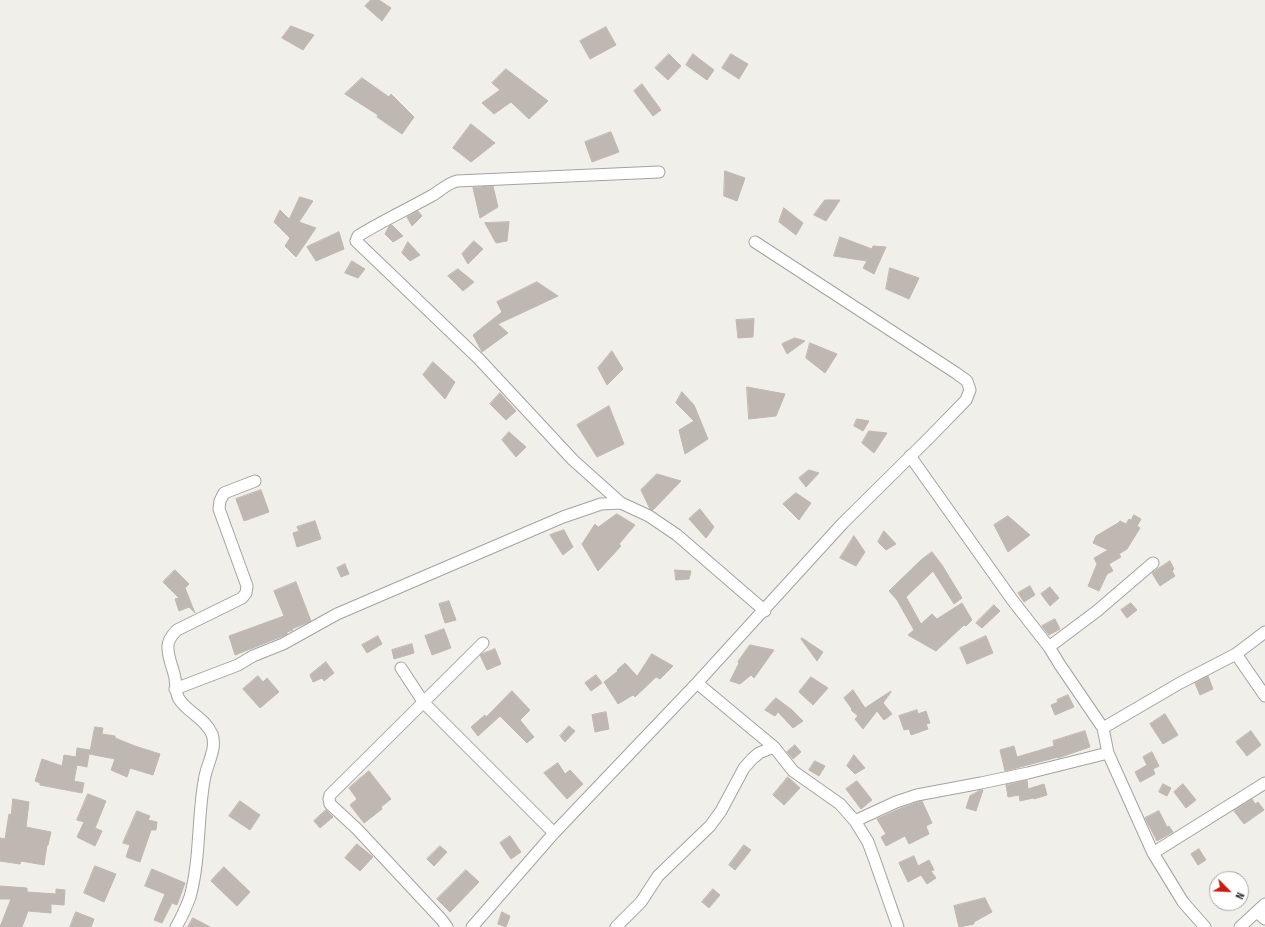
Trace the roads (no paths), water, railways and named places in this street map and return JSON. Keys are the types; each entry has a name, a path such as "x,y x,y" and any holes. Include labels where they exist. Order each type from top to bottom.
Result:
{"street":[{"path":"659,172 457,180 376,225 358,236 356,241 479,359 574,460 621,503 649,516 677,535 765,611"},
{"path":"472,927 554,833 765,611 843,523 966,400 970,390 967,381 956,372 756,242"},
{"path":"910,456 1013,601 1049,646 1060,665 1103,728 1108,753 1153,853 1183,902 1205,927"},
{"path":"176,927 184,914 190,896 196,864 204,784 214,747 212,736 207,726 179,699 175,689 175,679 168,648 170,637 177,630 242,598 246,593 247,586 219,509 220,501 224,493 255,481"},
{"path":"175,689 238,665 253,656 283,644 337,614 563,517 600,504 621,503"},
{"path":"1049,646 1097,611 1153,563"},
{"path":"1103,728 1180,683 1236,654 1265,632"},
{"path":"446,927 441,919 357,829 330,804 329,799 330,795 483,643"},
{"path":"1236,654 1265,696"},
{"path":"401,668 424,703 554,833"},
{"path":"697,683 774,747 793,771 840,804 855,822 868,842 898,927"},
{"path":"616,927 641,902 658,876 710,826 722,811 744,768 760,753 774,747"},
{"path":"855,822 896,802 917,795 995,780 1108,753"},
{"path":"1153,853 1265,782"},
{"path":"1240,927 1265,904"},
{"path":"1257,912 1265,920"}]}
